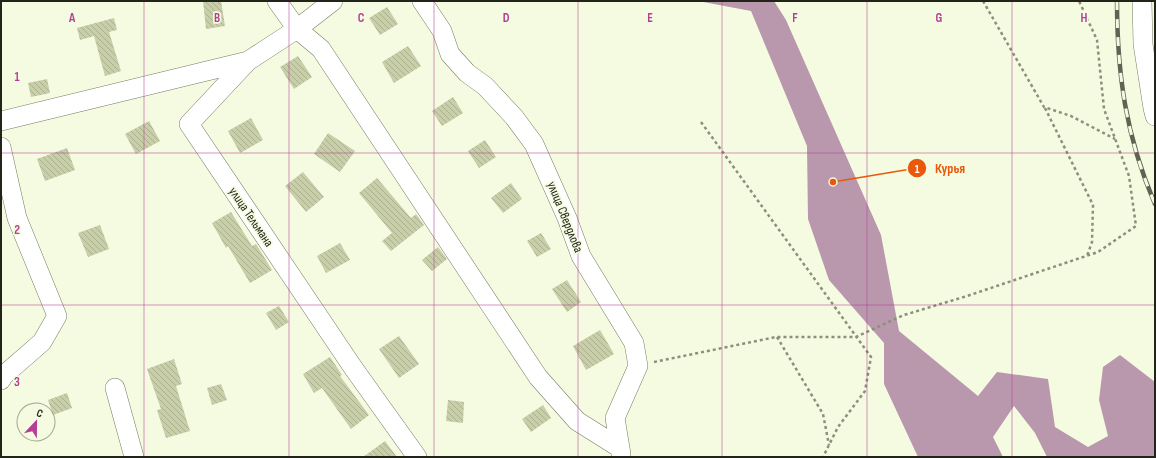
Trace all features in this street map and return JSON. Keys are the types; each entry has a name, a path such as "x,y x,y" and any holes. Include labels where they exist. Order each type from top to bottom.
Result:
{"street":[{"path":"277,1 297,28 321,49 538,377 577,421 621,452"},
{"name":"улица Тельмана","path":"333,1 297,28 248,61 189,124 354,369 417,457"},
{"name":"улица Свердлова","path":"422,1 442,31 450,54 467,72 485,86 514,117 534,144 567,218 580,256 634,343 638,366"},
{"path":"1142,1 1143,44 1155,116"},
{"path":"1,121 248,61"},
{"path":"1,147 17,218 57,316 42,342 1,380"},
{"path":"621,452 615,418 638,366"},
{"path":"115,388 134,457"}],"path":[{"path":"983,1 1044,107 1092,205 1092,242 1086,256"},
{"path":"638,366 776,337 856,337 904,315 967,296 1098,252 1136,226 1129,176 1104,109 1097,40 1079,1"},
{"path":"1044,107 1071,116 1116,140"},
{"path":"701,122 870,357 865,391 838,427 823,457"},
{"path":"776,337 823,414 829,445"}],"shaded area":[{"path":"698,1 774,1 786,20 881,235 899,331 978,396 997,372 1048,379 1055,427 1088,447 1108,436 1099,400 1103,367 1120,355 1155,382 1155,457 1047,457 1035,433 1014,406 993,437 1003,457 918,457 884,384 884,343 829,280 808,219 807,146 751,11"}],"building":[{"path":"203,1 221,1 225,26 206,29"},
{"path":"387,7 398,24 380,35 369,18"},
{"path":"114,18 117,30 109,32 121,71 105,76 94,36 80,40 77,28"},
{"path":"408,46 421,66 394,83 382,62"},
{"path":"298,56 312,77 294,89 280,67"},
{"path":"47,79 50,93 31,97 28,83"},
{"path":"453,97 463,113 442,126 432,111"},
{"path":"251,118 263,140 240,153 228,131"},
{"path":"149,121 160,141 136,154 125,134"},
{"path":"328,133 355,151 340,172 314,154"},
{"path":"485,140 496,157 479,168 468,151"},
{"path":"67,148 75,170 45,181 37,159"},
{"path":"303,172 324,197 306,212 285,186"},
{"path":"377,178 411,218 416,214 424,225 391,251 382,241 392,233 359,193"},
{"path":"511,183 522,199 503,213 491,198"},
{"path":"231,212 252,246 256,244 272,270 250,283 228,246 226,248 212,223"},
{"path":"100,225 109,249 88,257 78,233"},
{"path":"541,233 551,249 537,257 527,241"},
{"path":"340,243 350,260 326,273 317,256"},
{"path":"438,247 447,259 432,271 422,260"},
{"path":"567,280 581,302 567,312 552,289"},
{"path":"279,306 289,322 276,330 266,313"},
{"path":"600,330 614,354 586,370 573,346"},
{"path":"399,336 419,364 399,378 379,349"},
{"path":"330,357 342,375 340,376 369,415 351,429 322,388 314,393 303,374"},
{"path":"174,359 182,384 176,386 190,431 166,438 157,410 161,409 147,369"},
{"path":"221,384 227,400 212,405 207,388"},
{"path":"67,393 72,408 56,414 56,402 49,402 48,400"},
{"path":"448,400 464,402 463,423 446,421"},
{"path":"543,405 551,418 531,432 522,419"},
{"path":"385,441 397,457 363,457"}],"railway":[{"path":"1117,1 1117,28 1121,80 1125,105 1137,154 1155,204"}],"place":[{"name":"Курья","path":"833,182"}]}
